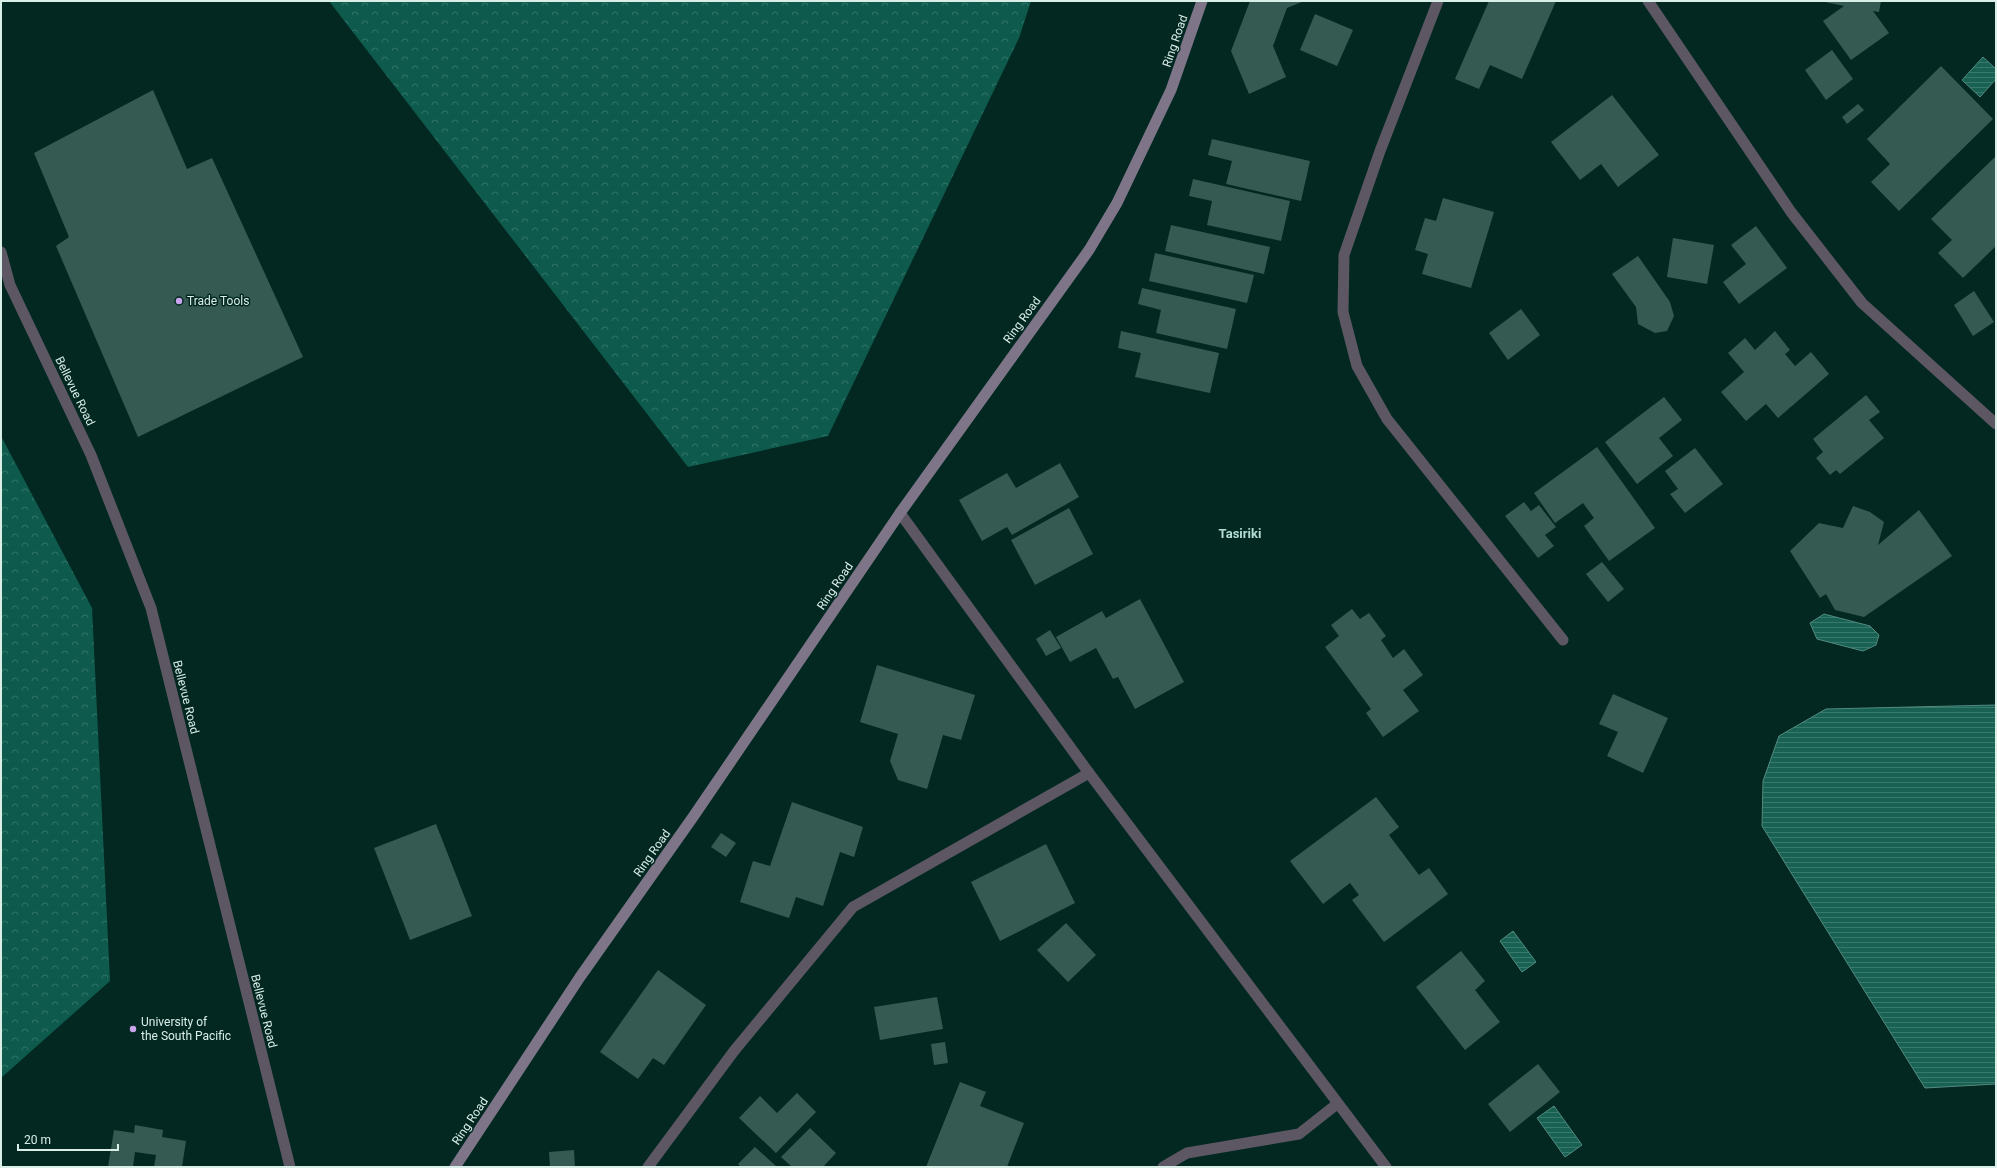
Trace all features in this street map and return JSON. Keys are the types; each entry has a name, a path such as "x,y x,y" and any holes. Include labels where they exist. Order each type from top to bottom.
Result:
{"main road":[{"name":"Ring Road","path":"455,1167 580,977 693,817 900,513 1089,250 1117,203 1171,90 1202,1"}],"street":[{"path":"1438,1 1380,151 1344,255 1343,312 1357,366 1387,419 1563,640"},
{"path":"1648,1 1791,212 1862,303 1996,424"},
{"name":"Bellevue Road","path":"1,252 10,285 92,455 151,608 290,1167"},
{"path":"900,513 1089,773 1337,1104 1386,1167"},
{"path":"648,1167 734,1051 853,907 1089,773"},
{"path":"1163,1167 1187,1153 1299,1134 1337,1104"}],"green space":[{"path":"329,1 1031,1 1019,38 828,436 688,467"},
{"path":"1,436 92,608 110,981 1,1078"}],"shaded area":[{"path":"1983,57 1996,69 1996,79 1980,97 1962,80"},
{"path":"1824,614 1870,626 1879,635 1876,645 1863,651 1817,639 1810,623"},
{"path":"1996,705 1996,1084 1925,1088 1762,826 1763,781 1779,736 1826,709"},
{"path":"1513,931 1536,962 1522,972 1500,941"},
{"path":"1554,1106 1582,1145 1565,1157 1537,1118"}],"building":[{"path":"1250,1 1304,1 1287,8 1273,46 1286,77 1249,94 1231,51"},
{"path":"1489,1 1556,1 1522,79 1490,65 1479,89 1455,79"},
{"path":"1820,1 1881,1 1879,12 1873,11 1889,33 1851,60 1823,21 1844,6"},
{"path":"1315,14 1353,30 1337,66 1300,50"},
{"path":"1832,50 1853,79 1826,100 1805,70"},
{"path":"1941,66 1993,119 1899,211 1871,182 1890,164 1867,139"},
{"name":"Trade Tools","path":"153,90 187,169 212,158 303,357 138,437 56,246 69,237 34,153"},
{"path":"1612,95 1659,155 1618,187 1601,164 1580,180 1551,142"},
{"path":"1858,104 1864,110 1847,124 1842,117"},
{"path":"1212,139 1310,161 1301,201 1226,184 1232,161 1208,155"},
{"path":"1996,156 1996,246 1963,278 1938,253 1952,240 1931,219"},
{"path":"1193,179 1290,201 1281,241 1207,225 1212,201 1189,196"},
{"path":"1443,198 1494,212 1471,288 1422,274 1428,254 1415,250 1425,218 1436,221"},
{"path":"1171,225 1270,247 1264,274 1165,251"},
{"path":"1756,226 1787,268 1739,304 1723,282 1746,264 1731,245"},
{"path":"1673,238 1714,245 1707,284 1667,277"},
{"path":"1155,253 1254,275 1247,303 1149,281"},
{"path":"1638,256 1670,302 1674,316 1667,331 1655,333 1638,324 1636,307 1612,274"},
{"path":"1142,288 1236,309 1227,349 1156,333 1161,310 1138,304"},
{"path":"1974,291 1994,322 1973,336 1954,305"},
{"path":"1521,309 1540,335 1508,360 1489,333"},
{"path":"1121,331 1219,353 1210,393 1135,377 1141,353 1118,348"},
{"path":"1775,331 1790,350 1785,354 1795,366 1811,352 1829,374 1778,418 1766,404 1746,421 1721,392 1744,372 1728,353 1745,338 1755,350"},
{"path":"1866,395 1880,412 1869,420 1884,438 1840,474 1836,470 1830,475 1816,458 1823,452 1813,439"},
{"path":"1664,397 1682,420 1659,438 1673,456 1637,484 1605,442"},
{"path":"1597,447 1655,528 1609,561 1584,526 1594,518 1583,503 1555,523 1534,493"},
{"path":"1695,448 1723,484 1685,513 1670,494 1678,489 1665,471"},
{"path":"1060,463 1079,497 1012,535 1007,527 982,541 959,500 1007,473 1016,488"},
{"path":"1524,502 1531,511 1539,505 1556,527 1545,535 1554,546 1538,558 1505,516"},
{"path":"1853,506 1870,512 1884,522 1878,545 1919,510 1952,556 1864,617 1835,610 1826,594 1820,598 1790,551 1819,523 1843,528"},
{"path":"1069,508 1093,554 1035,585 1011,540"},
{"path":"1602,562 1624,589 1608,602 1586,574"},
{"path":"1140,599 1184,682 1135,709 1118,677 1113,679 1096,648 1070,662 1056,637 1102,611 1106,618"},
{"path":"1352,609 1360,619 1369,613 1386,636 1381,640 1393,658 1404,649 1423,675 1403,690 1419,711 1383,737 1366,713 1371,709 1325,647 1339,636 1331,625"},
{"path":"1050,630 1061,648 1046,656 1036,639"},
{"path":"877,665 975,695 961,740 943,735 927,789 898,780 890,761 898,734 860,722"},
{"path":"1613,694 1668,718 1643,773 1607,756 1618,732 1599,724"},
{"path":"1376,797 1399,827 1389,835 1419,875 1429,868 1448,894 1384,942 1352,900 1359,895 1350,883 1323,904 1290,861"},
{"path":"792,802 863,827 854,857 840,852 823,906 796,897 789,918 740,902 753,861 770,866"},
{"path":"436,824 472,916 410,940 374,848"},
{"path":"721,833 736,843 726,857 711,847"},
{"path":"1046,844 1075,903 1000,941 971,882"},
{"path":"1066,923 1096,955 1068,982 1037,950"},
{"path":"1461,951 1485,981 1475,990 1500,1022 1465,1050 1416,987"},
{"path":"658,970 706,1005 664,1065 653,1058 638,1079 600,1052"},
{"path":"937,997 943,1029 880,1040 874,1007"},
{"path":"945,1042 948,1063 934,1065 931,1044"},
{"path":"1538,1064 1560,1092 1510,1132 1488,1104"},
{"path":"960,1082 986,1092 980,1106 1024,1123 1007,1167 926,1167"},
{"path":"797,1093 816,1112 776,1153 739,1118 760,1096 777,1113"},
{"path":"135,1125 163,1130 162,1137 186,1141 182,1167 154,1167 156,1155 135,1152 133,1167 108,1167 114,1130 134,1133"},
{"path":"810,1128 836,1153 823,1167 792,1167 781,1157"},
{"path":"755,1147 777,1167 741,1167 738,1164"},
{"path":"574,1150 575,1167 550,1167 549,1152"}],"place":[{"name":"Trade Tools","path":"179,301"},
{"name":"University of the South Pacific","path":"133,1029"}],"district":[{"name":"Tasiriki","path":"1240,533"}]}
